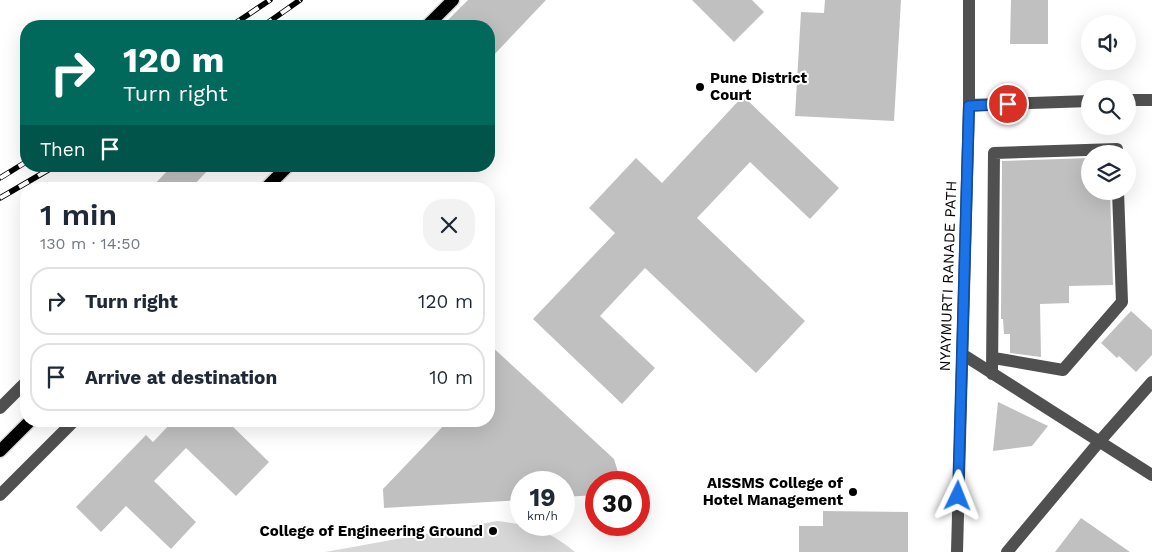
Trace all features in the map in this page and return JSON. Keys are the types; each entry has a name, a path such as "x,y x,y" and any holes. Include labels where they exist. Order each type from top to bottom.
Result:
{"main road":[{"path":"433,20 453,0"},
{"path":"272,182 282,172"},
{"path":"0,451 24,427"}],"street":[{"name":"NYAYMURTI RANADE PATH","path":"957,552 969,106 969,0"},
{"path":"1136,100 1152,100"},
{"path":"969,106 1081,101"},
{"path":"992,374 994,358 994,153 1081,150"},
{"path":"994,358 1063,370 1122,302 1118,200"},
{"path":"962,354 1152,475"},
{"path":"1007,552 1152,382"},
{"path":"0,408 20,388"},
{"path":"0,496 68,427"}],"shaded area":[{"name":"College of Engineering Ground","path":"497,521 510,523 510,536 552,536 575,552 325,552"}],"building":[{"path":"468,0 546,0 495,54 495,20 448,20"},
{"path":"692,0 752,0 764,12 734,42"},
{"path":"825,0 901,0 894,121 795,116 801,12 824,13"},
{"path":"1011,0 1048,0 1048,44 1010,44"},
{"path":"743,96 839,188 810,219 750,162 697,218 805,321 756,373 645,268 600,316 655,368 622,404 533,319 615,233 589,208 636,158 662,183"},
{"path":"1081,158 1081,200 1110,200 1113,285 1069,286 1069,303 1040,304 1041,357 1010,353 1010,334 1004,334 1003,319 1001,319 1002,161"},
{"path":"166,172 206,172 197,182 157,182"},
{"path":"1131,311 1152,330 1152,355 1136,372 1101,343"},
{"path":"495,350 614,459 618,471 585,471 585,496 575,496 575,471 510,471 510,501 384,508 383,489 442,427 495,427"},
{"path":"998,402 1048,426 1032,446 993,451"},
{"path":"167,427 233,427 269,462 236,496 186,448 154,481 196,522 171,549 126,506 101,532 76,507 146,435 153,442"},
{"path":"823,511 908,512 908,552 799,552 799,526 823,526"},
{"path":"1081,518 1130,552 1055,552"}],"railway":[{"path":"240,20 270,0"},
{"path":"272,20 300,0"},
{"path":"0,178 20,166"},
{"path":"28,182 45,172"},
{"path":"0,198 20,186"}],"place":[{"name":"Pune District Court","path":"700,87"},
{"name":"AISSMS College of Hotel Management","path":"853,492"},
{"name":"College of Engineering Ground","path":"493,531"}],"route":[{"path":"958,496 969,106 1008,104"}]}
